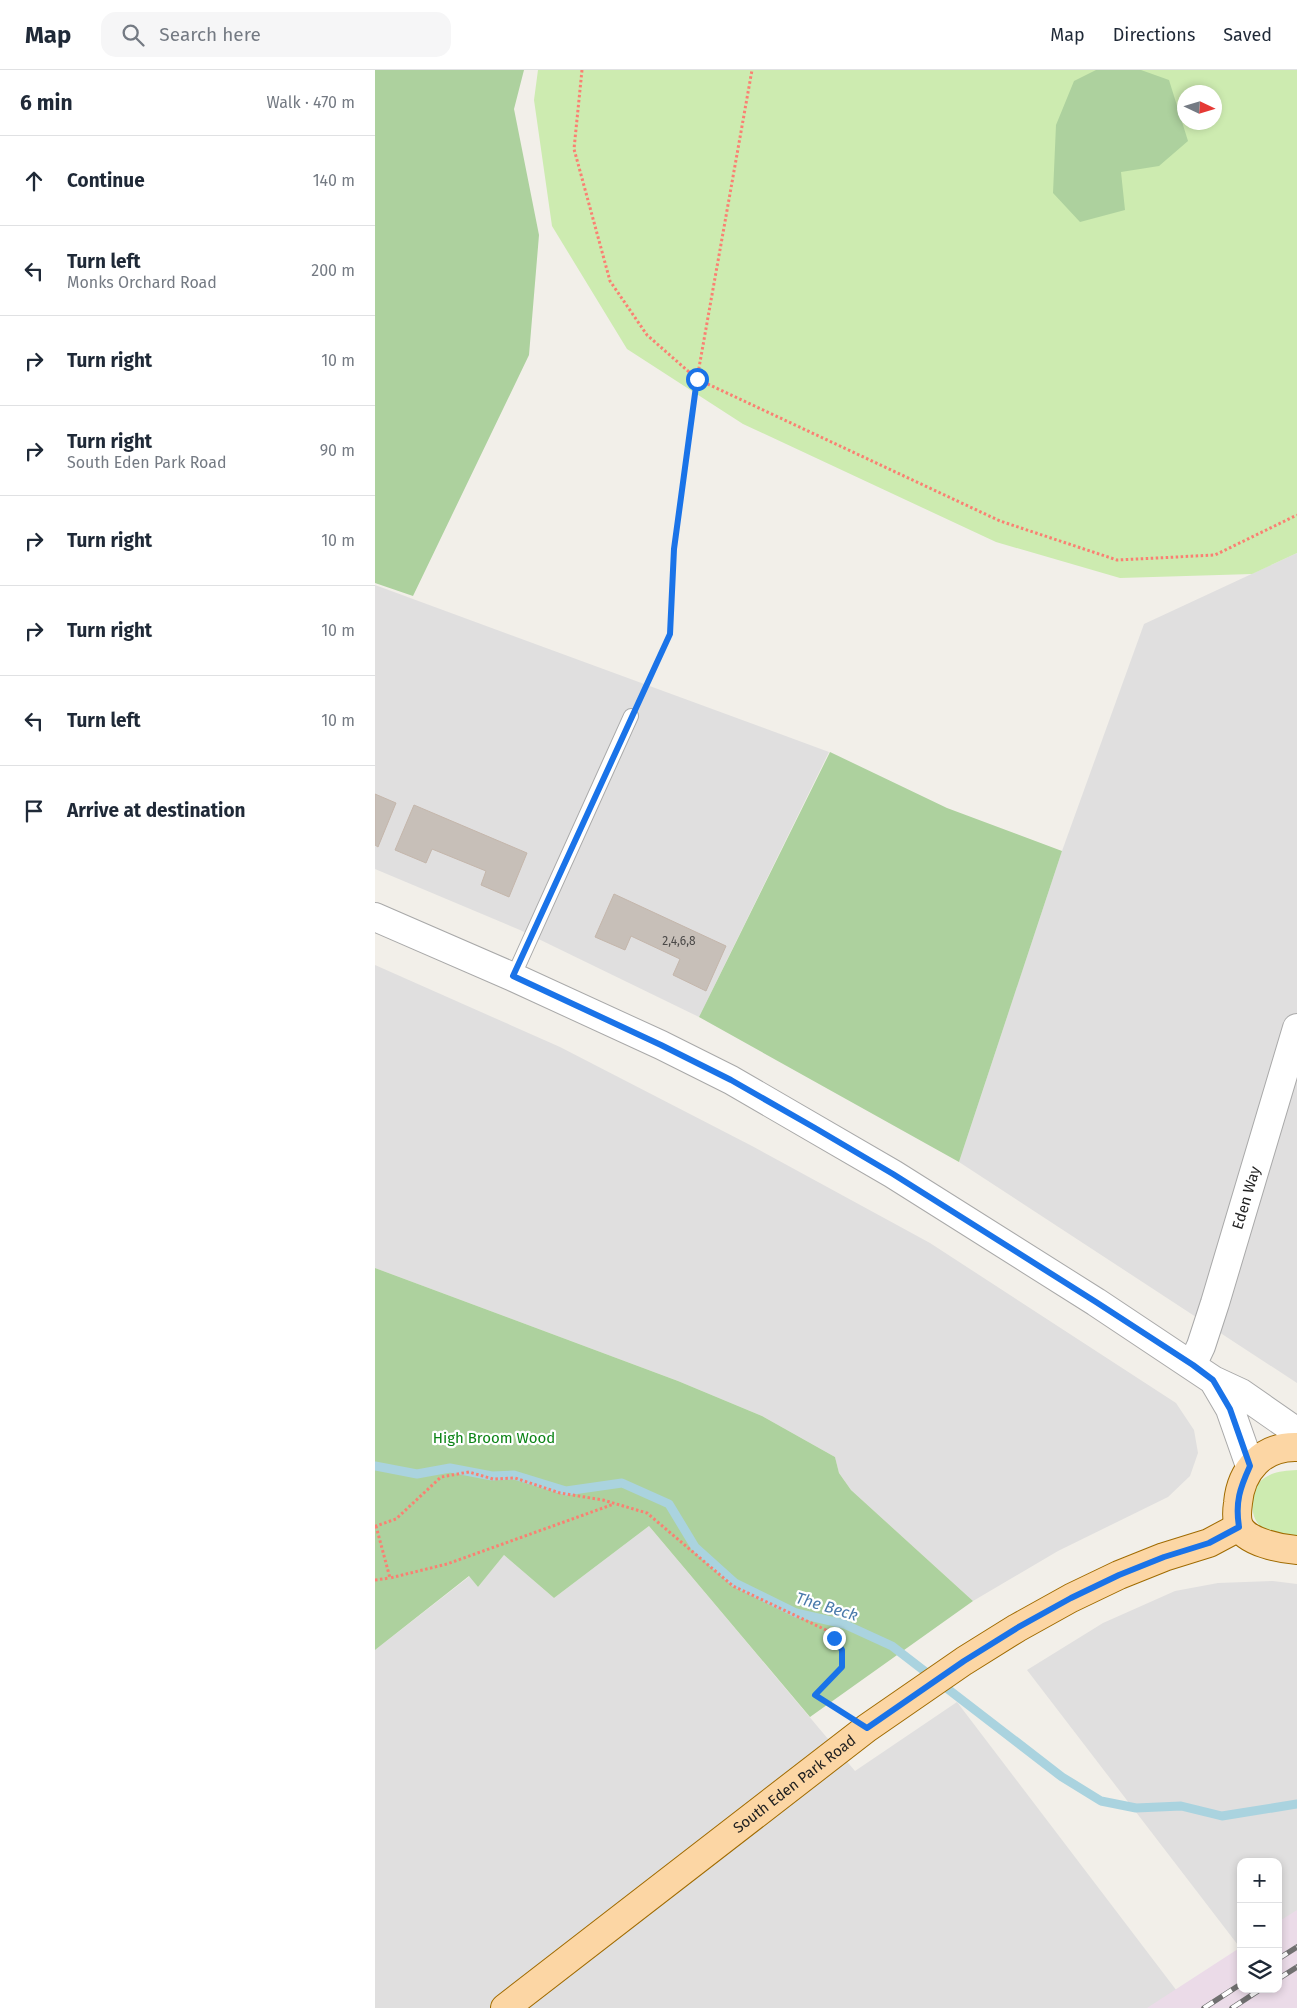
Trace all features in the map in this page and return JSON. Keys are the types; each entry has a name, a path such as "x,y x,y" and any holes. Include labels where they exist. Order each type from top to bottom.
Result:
{"main road":[{"path":"1297,1447 1286,1446 1265,1453 1250,1466 1239,1493 1237,1513 1239,1527 1250,1538 1268,1545 1297,1550"},
{"name":"South Eden Park Road","path":"505,2008 867,1728 964,1661 1017,1628 1071,1598 1119,1575 1164,1557 1209,1543 1239,1527"}],"street":[{"path":"375,917 513,976 661,1045 748,1090 893,1174 1096,1302 1203,1373 1241,1393 1297,1432"},
{"name":"Eden Way","path":"1203,1373 1201,1346 1297,1028"},
{"path":"1203,1373 1230,1409 1250,1466"}],"lane":[{"path":"513,976 631,716"}],"path":[{"path":"582,70 574,149 610,281 647,335 697,379 1000,521 1117,560 1215,555 1297,515"},
{"path":"631,716 670,634 674,549 697,379 752,70"},
{"path":"391,1578 376,1525 396,1519 441,1477 469,1472 493,1478 515,1478 560,1492 647,1513 733,1586 826,1630 842,1650 842,1667 815,1695 867,1728"},
{"path":"375,1580 391,1578 447,1564 615,1504"}],"shaded area":[{"path":"1297,553 1297,1383 959,1162 1062,851 1144,624"},
{"path":"375,585 829,752 699,1017 520,930 375,869"},
{"path":"375,965 560,1047 752,1146 930,1243 1176,1403 1194,1430 1198,1453 1190,1476 1168,1497 1058,1551 973,1601 851,1490 839,1473 835,1457 762,1416 678,1381 375,1268"},
{"path":"649,1526 855,1771 957,1702 1180,1995 1160,2008 375,2008 375,1650 470,1576 478,1587 504,1555 554,1598"},
{"path":"1273,1581 1297,1584 1297,1924 1282,1934 1282,1858 1237,1858 1237,1944 1027,1670 1103,1623 1175,1591 1218,1583"},
{"path":"1297,1910 1297,2008 1147,2008 1237,1950 1237,1993 1282,1993 1282,1919"}],"green space":[{"path":"375,70 524,70 514,109 539,235 529,355 413,596 375,583"},
{"path":"538,70 1297,70 1297,553 1252,574 1120,578 996,542 743,424 627,349 552,226 534,100"},
{"path":"1096,70 1141,70 1169,80 1177,106 1177,130 1185,130 1188,141 1159,166 1121,172 1125,210 1080,222 1053,193 1056,125 1074,81"},
{"path":"830,752 947,808 1062,851 959,1162 699,1017"},
{"name":"High Broom Wood","path":"375,1268 678,1381 762,1416 835,1457 839,1473 851,1490 973,1601 810,1717 649,1526 554,1598 504,1555 478,1587 469,1576 375,1650"},
{"path":"1297,1470 1297,1537 1266,1531 1260,1526 1253,1513 1253,1498 1258,1484 1271,1474"}],"building":[{"path":"375,794 396,803 378,847 375,845"},
{"path":"414,805 527,853 509,897 481,885 486,871 432,849 426,863 395,850"},
{"path":"614,894 726,946 706,991 673,975 680,959 631,936 625,950 595,937"}],"waterway":[{"name":"The Beck","path":"375,1466 417,1474 450,1468 492,1476 514,1475 566,1491 622,1483 669,1504 695,1547 735,1583 796,1613 844,1624 892,1646 1062,1777 1101,1801 1136,1808 1181,1806 1222,1816 1297,1804"}],"railway":[{"path":"1282,1956 1297,1947"},
{"path":"1282,1976 1297,1967"},
{"path":"1204,2008 1237,1987"},
{"path":"1232,2008 1255,1993"}],"route":[{"path":"697,379 674,549 670,634 513,976 731,1080 815,1128 1025,1256 1193,1365 1213,1380 1230,1409 1250,1466 1239,1493 1237,1513 1239,1527 1209,1543 1164,1557 1119,1575 1071,1598 1017,1628 964,1661 867,1728 815,1695 842,1667 842,1650 834,1638"}]}
